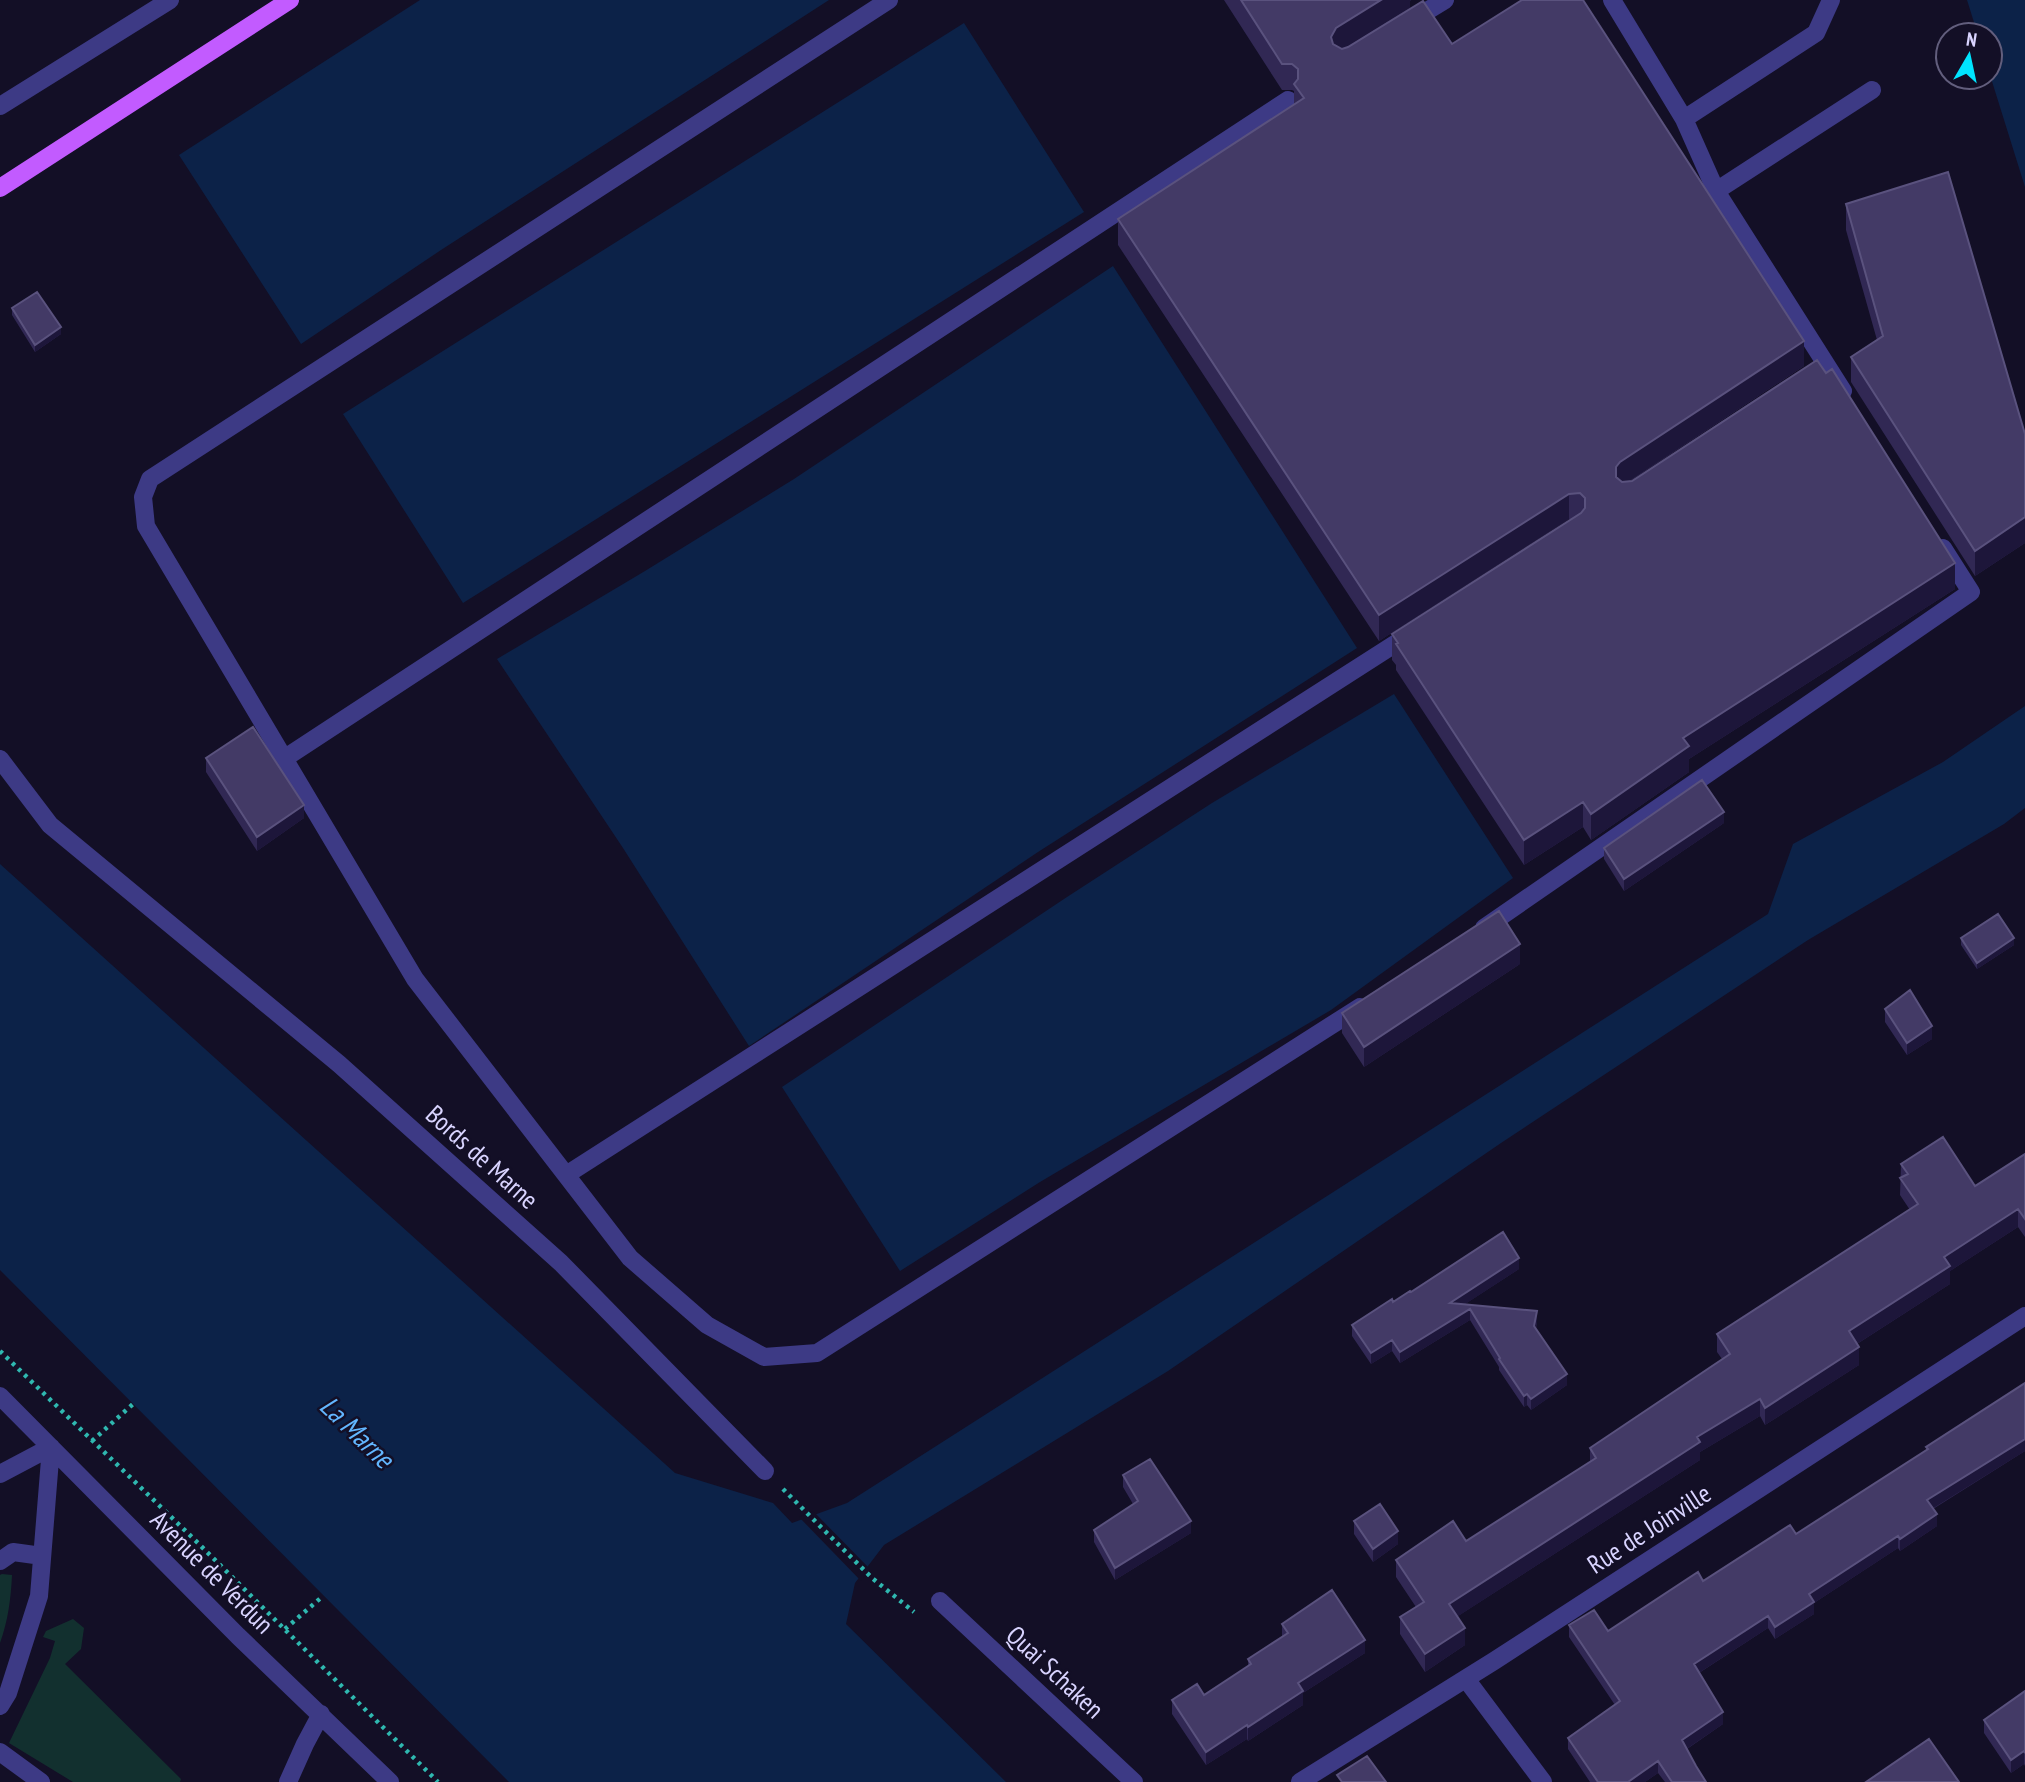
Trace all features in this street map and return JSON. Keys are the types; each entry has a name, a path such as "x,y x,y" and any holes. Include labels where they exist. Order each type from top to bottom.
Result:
{"main road":[{"path":"0,188 290,0"}],"street":[{"path":"0,106 170,0"},
{"path":"889,0 150,480 143,497 146,526 415,979 629,1258 707,1325 764,1357 817,1353 1377,996"},
{"path":"1399,28 1445,0"},
{"path":"1612,0 1684,119 1716,191 1821,369 1856,411"},
{"path":"1684,119 1816,33 1831,0"},
{"path":"1716,191 1872,90"},
{"path":"285,758 1288,100"},
{"path":"1470,937 1971,592 1935,535"},
{"path":"566,1175 1422,627"},
{"name":"Bords de Marne","path":"0,759 50,825 339,1064 561,1263 765,1471"},
{"name":"Rue de Joinville","path":"1300,1782 1466,1679 2025,1316"},
{"name":"Avenue de Verdun","path":"0,1396 238,1636 390,1782"},
{"path":"0,1474 51,1447"},
{"path":"0,1706 8,1693 38,1596 51,1447"},
{"path":"0,1561 13,1552 42,1556"},
{"name":"Quai Schaken","path":"940,1601 1134,1782"},
{"path":"1466,1679 1543,1782"},
{"path":"288,1782 321,1714"},
{"path":"0,1752 41,1782"}],"path":[{"path":"0,1351 438,1782"},
{"path":"92,1440 133,1404"},
{"path":"765,1471 872,1578 914,1612"},
{"path":"285,1629 323,1596"}],"green space":[{"path":"0,1575 12,1575 9,1609 0,1643"},
{"path":"73,1619 84,1628 81,1649 65,1664 181,1779 180,1782 73,1782 9,1743 50,1658 55,1641 43,1637 46,1631"}],"water":[{"path":"420,0 829,0 441,250 301,344 179,155"},
{"path":"1967,0 2025,0 2025,187 1995,91 2004,91 2004,21 1974,21"},
{"path":"964,23 1084,212 463,603 343,414"},
{"path":"1113,266 1357,648 1038,852 749,1046 623,848 497,659 794,479"},
{"path":"1394,694 1513,878 1331,1010 1040,1182 900,1271 782,1087 1212,803"},
{"name":"La Marne","path":"2025,706 2025,808 2004,824 1808,940 1501,1143 1168,1371 884,1545 855,1583 846,1624 1006,1782 509,1782 0,1270 0,864 675,1473 773,1503 792,1523 847,1503 1768,914 1793,844 1943,762"}],"pier":[{"path":"813,1511 870,1569 861,1581 799,1517"}],"building":[{"path":"1241,0 1381,0 1336,28 1331,37 1333,44 1342,49 1423,1 1452,44 1522,0 1583,0 1804,341 1620,462 1616,467 1616,477 1622,482 1632,481 1817,360 1826,373 1832,369 1955,563 1683,738 1689,746 1591,814 1583,802 1524,840 1392,634 1581,513 1585,508 1585,498 1580,493 1569,494 1379,615 1118,219 1304,98 1294,84 1298,79 1298,69 1292,64 1282,64"},
{"path":"1948,172 2025,434 2025,517 1975,551 1851,357 1883,336 1846,204"},
{"path":"37,292 61,327 35,345 12,308"},
{"path":"253,727 304,805 257,837 206,758"},
{"path":"1702,780 1724,812 1624,879 1604,848"},
{"path":"1499,911 1520,944 1364,1047 1342,1013"},
{"path":"1998,914 2014,938 1977,963 1961,938"},
{"path":"1910,990 1932,1026 1907,1043 1885,1009"},
{"path":"1943,1137 1975,1186 2025,1154 2025,1219 2018,1209 1944,1257 1950,1266 1849,1331 1859,1347 1765,1408 1760,1399 1697,1437 1700,1442 1449,1604 1465,1628 1425,1654 1400,1617 1424,1602 1396,1560 1453,1521 1466,1541 1596,1458 1590,1448 1730,1354 1717,1334 1918,1204 1900,1178 1908,1174 1901,1164"},
{"path":"1503,1232 1519,1258 1450,1303 1537,1311 1534,1326 1567,1374 1531,1399 1527,1394 1524,1396 1470,1309 1400,1352 1392,1340 1371,1353 1352,1325 1392,1299 1393,1302 1411,1292"},
{"path":"2025,1383 2025,1439 1927,1500 1937,1514 1809,1594 1814,1602 1775,1627 1768,1616 1694,1664 1723,1712 1682,1740 1706,1782 1672,1782 1658,1761 1628,1782 1598,1782 1568,1738 1620,1701 1569,1625 1594,1610 1608,1631 1698,1572 1703,1581 1790,1525 1796,1534"},
{"path":"1150,1459 1191,1521 1115,1568 1094,1530 1138,1501 1123,1475"},
{"path":"1380,1504 1398,1531 1373,1549 1354,1521"},
{"path":"1332,1590 1365,1640 1298,1683 1303,1691 1206,1752 1172,1700 1197,1684 1204,1695 1251,1664 1248,1659 1288,1633 1282,1624"},
{"path":"2025,1691 2025,1753 2024,1751 2011,1760 1984,1720"},
{"path":"1929,1739 1959,1782 1866,1782"},
{"path":"1367,1756 1386,1782 1342,1782 1337,1775"}]}
